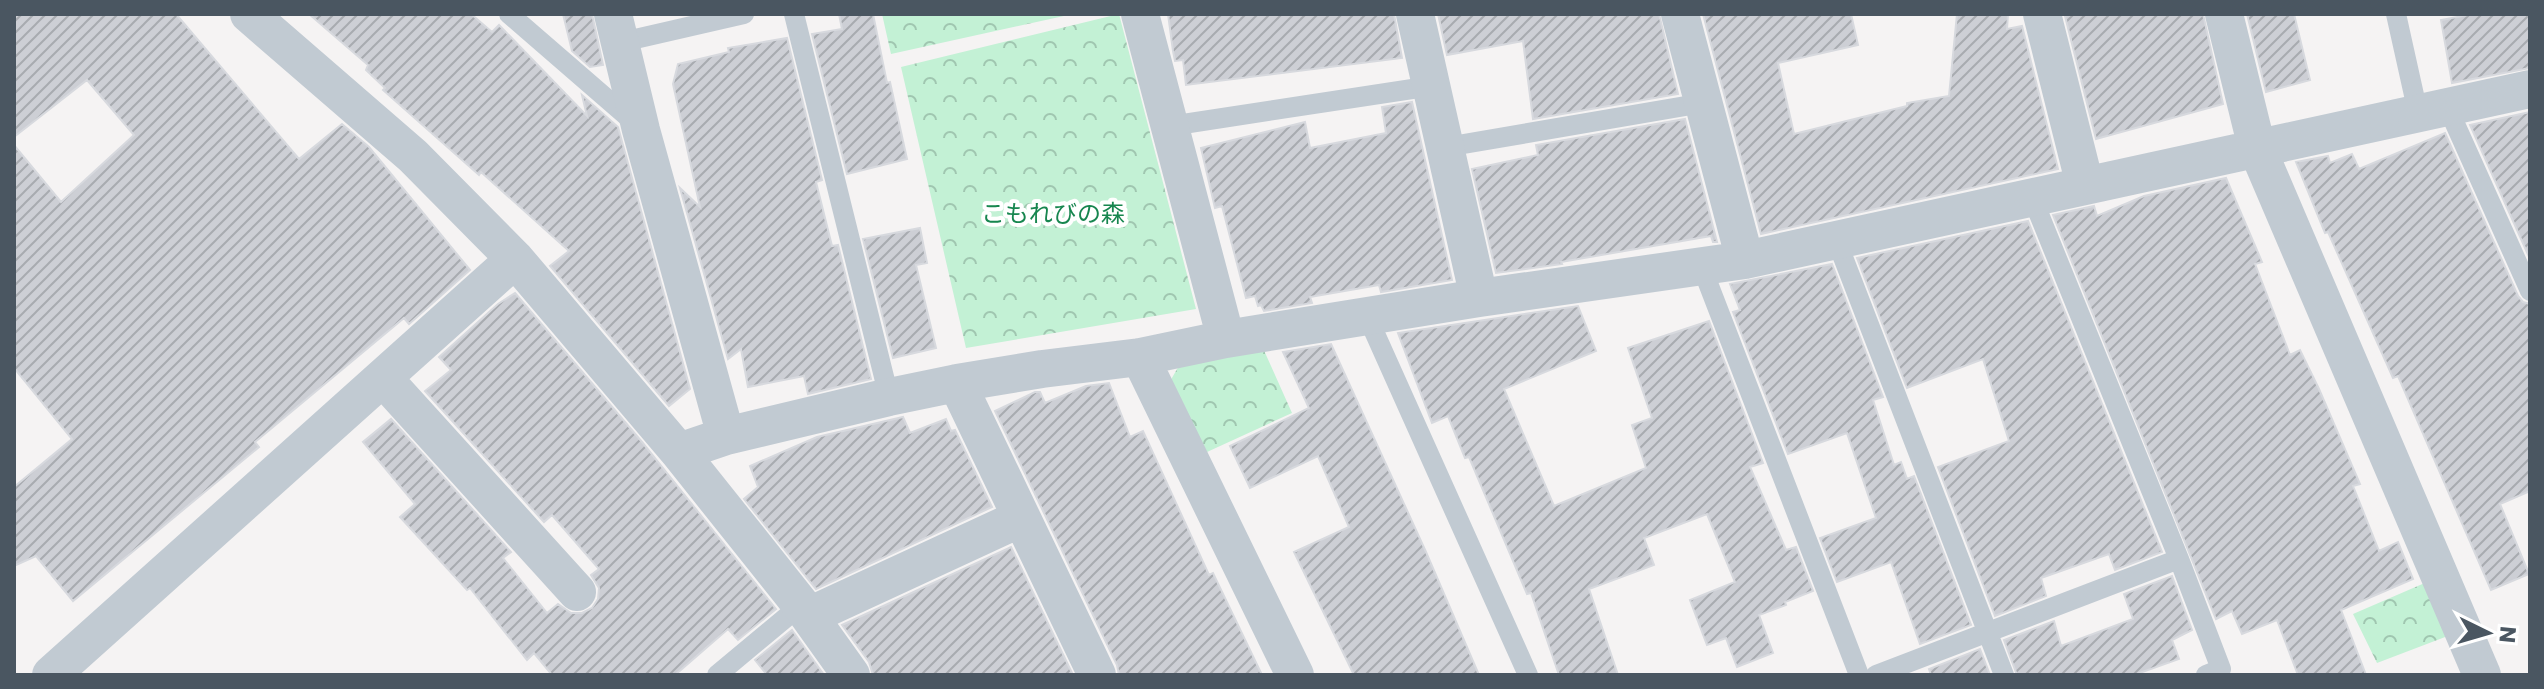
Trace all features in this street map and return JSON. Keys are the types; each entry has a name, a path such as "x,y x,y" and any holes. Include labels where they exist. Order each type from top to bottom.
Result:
{"street":[{"path":"249,14 413,156 515,259 679,452 805,611 851,675"},
{"path":"1140,14 1226,339"},
{"path":"1415,14 1479,298"},
{"path":"1680,14 1745,260"},
{"path":"2042,14 2085,185"},
{"path":"2224,14 2257,148 2482,675"},
{"path":"617,28 641,130 726,436"},
{"path":"679,452 726,436 957,383 1140,357 1226,339 1479,298 1745,260 2530,89"},
{"path":"51,675 515,259"},
{"path":"1140,357 1295,675"},
{"path":"383,378 577,592"},
{"path":"957,383 1097,675"},
{"path":"805,611 1021,518"}],"lane":[{"path":"509,14 641,130"},
{"path":"617,28 744,14"},
{"path":"794,14 889,397"},
{"path":"2396,14 2433,110 2530,291"},
{"path":"1170,126 1432,86"},
{"path":"1446,147 1703,103"},
{"path":"2032,197 2221,669 2206,675"},
{"path":"1836,239 2004,675"},
{"path":"1701,265 1859,675"},
{"path":"1368,318 1528,675"},
{"path":"1876,675 2179,559"},
{"path":"717,675 805,611"}],"green space":[{"path":"882,14 1073,14 891,54"},
{"name":"こもれびの森","path":"1119,14 1196,309 966,348 901,67"},
{"path":"1262,346 1292,413 1207,452 1169,383 1180,364"},
{"path":"2427,582 2453,634 2377,663 2353,614"}],"building":[{"path":"14,14 176,14 299,159 342,124 369,147 470,270 409,324 404,318 255,442 259,447 73,601 36,556 14,566 14,487 72,439 14,368 14,145 61,202 134,135 87,80 14,137"},
{"path":"309,14 471,14 492,32 499,25 587,116 582,95 618,127 690,389 669,406 550,266 569,251 383,90 385,88 366,70 368,65"},
{"path":"563,14 592,14 603,65 590,67 572,51"},
{"path":"839,14 873,14 907,159 847,174 812,34 842,29"},
{"path":"1168,14 1394,14 1402,58 1186,85 1183,60 1175,61"},
{"path":"1438,14 1659,14 1678,94 1533,119 1523,41 1447,55"},
{"path":"1703,14 1851,14 1858,45 1778,63 1794,134 1907,106 1907,103 1949,96 1957,14 2008,14 2007,29 2022,26 2058,169 1761,234"},
{"path":"2203,14 2223,104 2096,139 2065,16"},
{"path":"2247,14 2294,14 2310,80 2266,92"},
{"path":"2473,14 2530,14 2530,68 2452,83 2441,20"},
{"path":"787,38 822,180 816,182 832,246 838,245 871,379 808,394 804,376 748,387 741,349 728,359 680,188 700,207 673,84 678,64 729,52 728,48"},
{"path":"1412,102 1452,280 1381,292 1379,285 1310,297 1312,303 1264,311 1261,305 1258,306 1255,296 1246,298 1222,206 1215,208 1201,148 1305,122 1310,148 1386,133 1382,107"},
{"path":"2530,112 2530,259 2470,125"},
{"path":"1685,119 1717,242 1713,242 1711,236 1496,273 1472,169 1538,155 1536,145"},
{"path":"2445,133 2518,296 2530,304 2530,491 2500,504 2529,574 2491,590 2398,376 2393,378 2328,232 2325,233 2296,162 2328,156 2330,163 2352,154 2359,169"},
{"path":"2226,178 2262,262 2255,264 2290,355 2300,350 2319,389 2360,484 2353,486 2379,551 2398,542 2413,579 2341,610 2366,675 2298,675 2277,620 2242,634 2232,611 2216,619 2053,215 2094,206 2097,216 2144,196"},
{"path":"2028,221 2162,552 2115,570 2109,554 2041,578 2046,596 1995,616 1938,467 2009,441 1983,359 1907,388 1857,258"},
{"path":"920,228 927,263 916,265 936,348 893,358 863,239"},
{"path":"1832,264 1883,397 1873,400 1894,465 1901,462 1907,479 1914,476 1971,625 1920,644 1891,562 1837,582 1820,538 1876,518 1847,433 1788,454 1733,312 1740,310 1730,284"},
{"path":"515,293 642,442 776,609 738,640 728,629 675,675 552,675 534,653 527,660 470,588 467,590 400,517 415,504 363,442 391,419 511,552 503,558 547,613 558,604 571,613 582,613 592,608 598,599 599,588 591,575 599,569 552,515 544,522 425,391 451,370 439,357 498,304"},
{"path":"1578,306 1596,351 1504,389 1554,506 1646,468 1632,425 1652,418 1628,348 1709,321 1763,463 1750,467 1786,550 1796,547 1813,591 1759,615 1773,653 1737,667 1726,638 1707,645 1690,600 1735,582 1707,514 1644,538 1654,565 1589,589 1618,675 1559,675 1531,593 1527,594 1469,457 1465,458 1448,416 1432,423 1398,333"},
{"path":"1331,344 1479,675 1354,675 1294,552 1349,527 1318,456 1250,488 1230,446 1309,408 1283,352"},
{"path":"1109,383 1130,437 1143,431 1209,575 1213,573 1262,675 1119,675 1117,665 995,411 1035,392 1040,392 1045,403 1086,386"},
{"path":"903,417 910,433 946,419 951,431 955,430 992,507 816,589 744,499 758,487 750,466 817,437"},
{"path":"1011,547 1073,675 873,675 869,662 842,625"},
{"path":"2172,576 2192,630 2172,640 2179,659 2134,675 2017,675 2004,640 2054,621 2061,646 2133,619 2124,594"},
{"path":"792,630 824,675 767,675 755,660"},
{"path":"1980,649 1990,675 1931,675 1929,669"}]}
